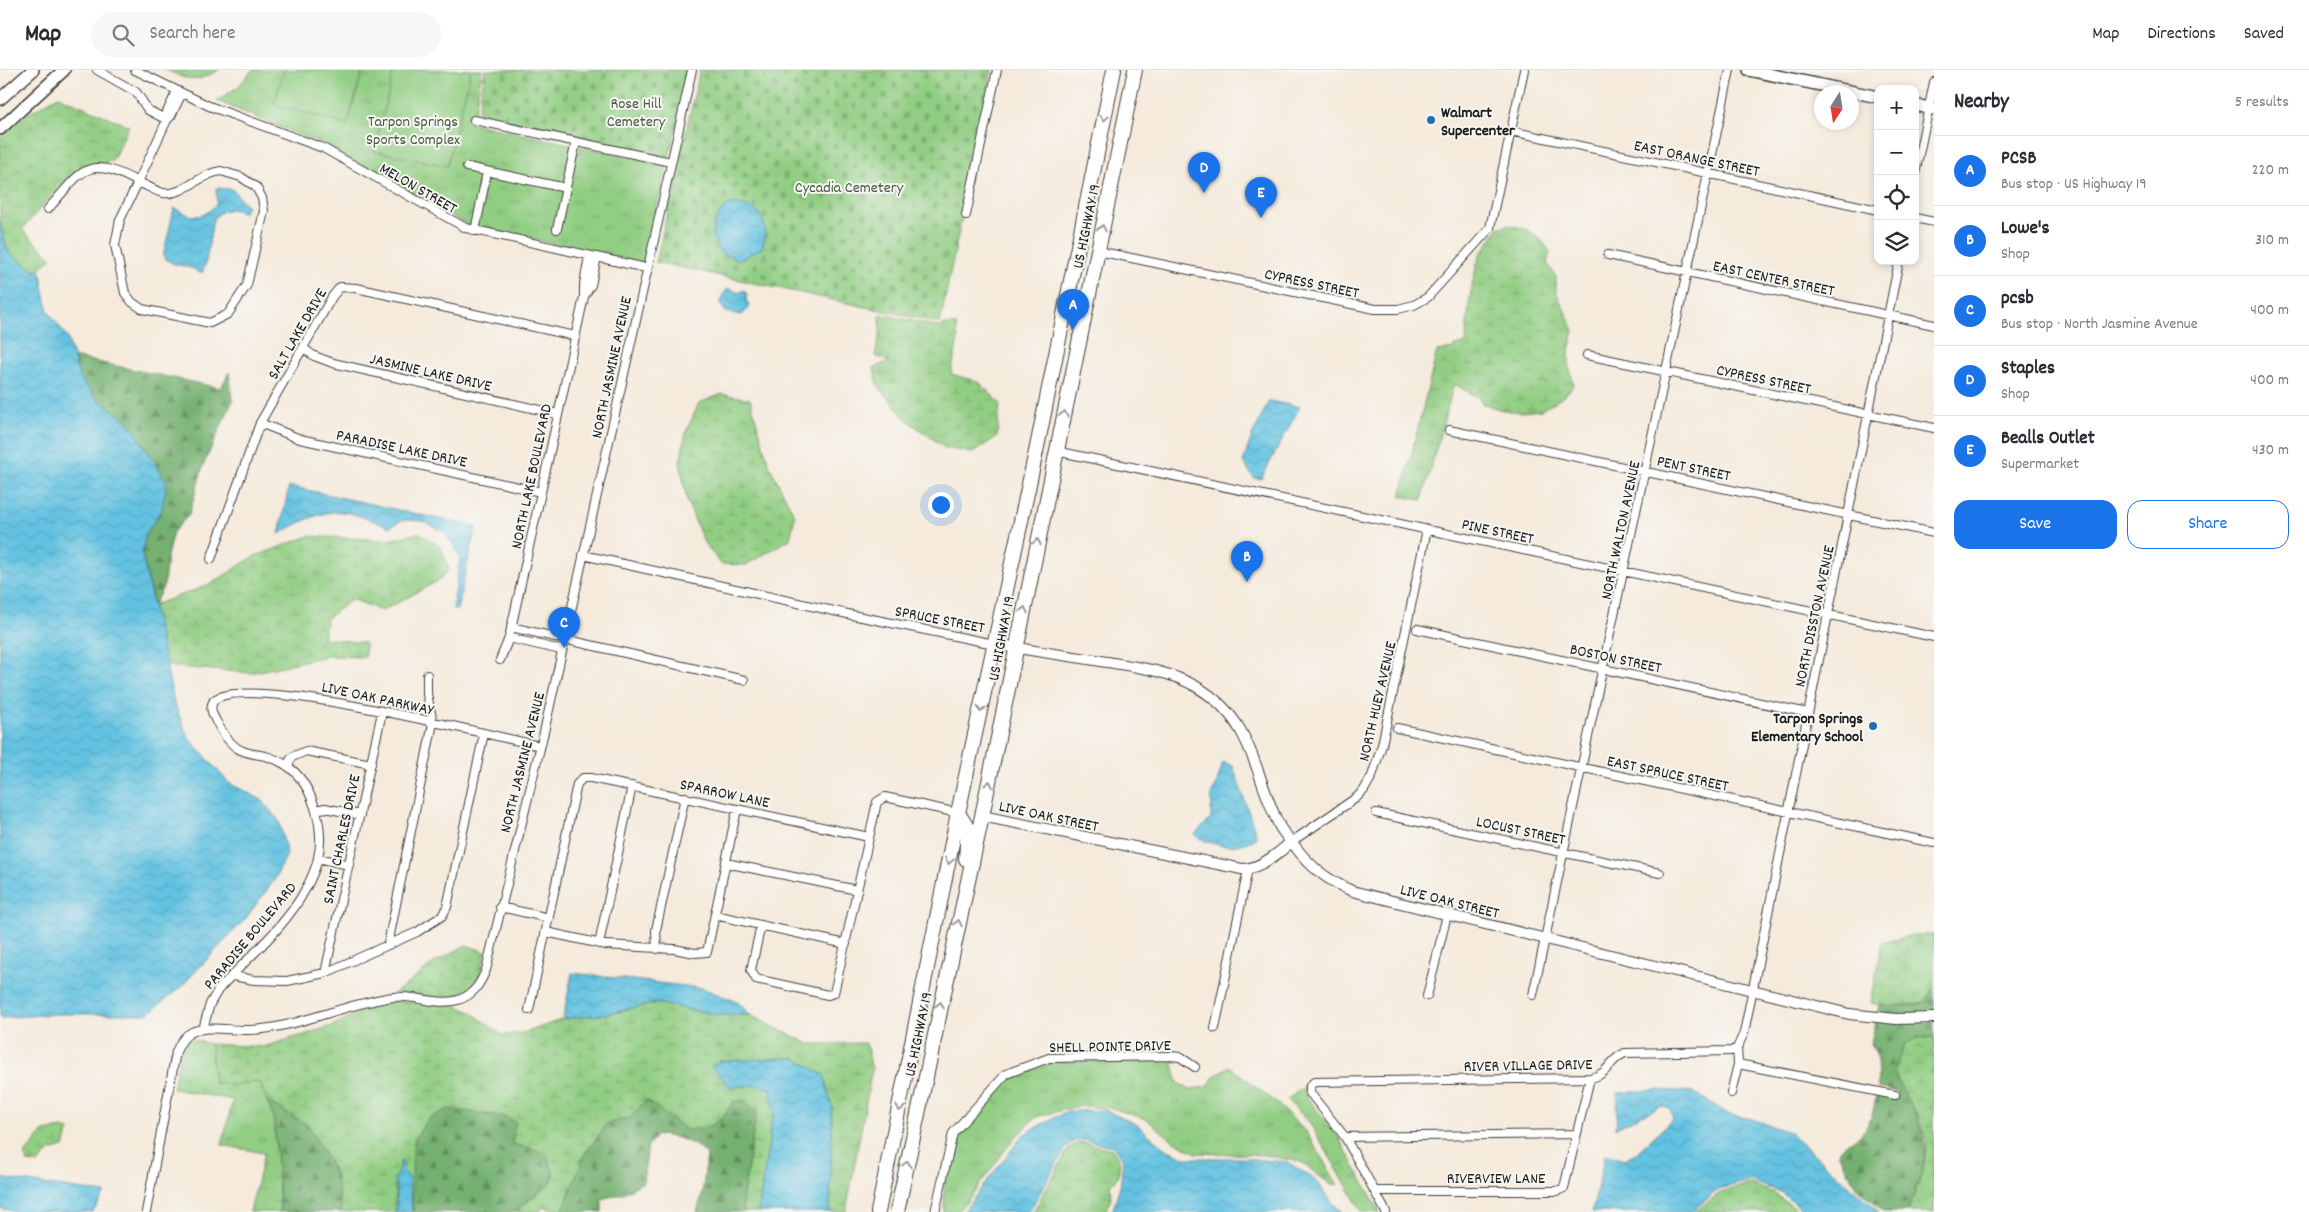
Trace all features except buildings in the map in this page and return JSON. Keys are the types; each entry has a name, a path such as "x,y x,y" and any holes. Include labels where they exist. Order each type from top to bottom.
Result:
{"highway":[{"name":"US HIGHWAY 19","path":"878,1212 958,813 1037,447 1114,70"},
{"name":"US HIGHWAY 19","path":"897,1212 982,816 1135,70"},
{"path":"1055,359 1050,429 1056,451"},
{"path":"1037,447 1041,451 1044,462 1041,484 1043,513"},
{"path":"958,813 968,829 963,901"}],"main road":[{"path":"0,99 33,70"},
{"path":"0,129 64,70"},
{"path":"1749,70 1874,96"}],"street":[{"path":"97,70 136,92 148,110 167,120"},
{"name":"MELON STREET","path":"135,70 212,107 320,147 449,220 474,231 646,268"},
{"name":"NORTH JASMINE AVENUE","path":"146,1212 176,1052 180,1041 192,1032 203,1029 249,1030 278,1027 396,997 449,1002 462,998 476,989 482,980 540,746 692,70"},
{"path":"966,215 997,70"},
{"path":"1511,131 1524,70"},
{"name":"NORTH WALTON AVENUE","path":"1533,995 1604,669 1730,70"},
{"path":"1919,158 1931,109 1934,82"},
{"path":"48,209 78,176 88,168 98,166 109,168 138,182 162,192 171,193 179,191 204,176 221,171 241,177 258,189 264,211 249,282 224,318 206,323 142,309 127,297 124,291 115,245 120,220 138,182 167,120 172,116 180,92"},
{"path":"474,120 671,162"},
{"name":"CYPRESS STREET","path":"1098,251 1375,309 1395,310 1414,305 1434,292 1490,228 1511,131"},
{"name":"EAST ORANGE STREET","path":"1511,131 1874,209"},
{"path":"557,229 575,146"},
{"path":"466,167 566,188"},
{"path":"474,231 487,172"},
{"path":"1919,219 1934,222"},
{"name":"EAST CENTER STREET","path":"1608,255 1934,325"},
{"name":"NORTH LAKE BOULEVARD","path":"500,660 509,638 584,296 584,284 593,256"},
{"name":"NORTH DISSTON AVENUE","path":"1731,1093 1738,1064 1738,1048 1744,1033 1787,811 1898,265"},
{"name":"SALT LAKE DRIVE","path":"211,560 260,423 335,292 344,286 575,336"},
{"name":"JASMINE LAKE DRIVE","path":"303,348 314,356 333,364 558,414"},
{"name":"CYPRESS STREET","path":"1587,355 1934,428"},
{"name":"PARADISE LAKE DRIVE","path":"260,423 300,439 541,492"},
{"name":"PENT STREET","path":"1449,430 1646,470 1934,533"},
{"name":"PINE STREET","path":"1056,451 1934,637"},
{"name":"NORTH HUEY AVENUE","path":"1291,842 1356,798 1372,776 1384,736 1427,529"},
{"name":"SPRUCE STREET","path":"583,555 852,615 994,644 1140,667 1168,674 1198,688 1224,708 1240,727 1259,771 1274,814 1281,829 1291,842"},
{"path":"511,627 744,680"},
{"name":"BOSTON STREET","path":"1418,629 1808,713"},
{"path":"509,638 562,650"},
{"path":"388,944 433,723 427,694 427,675"},
{"name":"LIVE OAK PARKWAY","path":"212,704 217,697 228,694 286,694 311,697 540,746"},
{"name":"PARADISE BOULEVARD","path":"203,1029 213,998 299,902 318,858 320,833 316,810 301,780 287,766 233,747 225,738 212,714 212,704"},
{"name":"SAINT CHARLES DRIVE","path":"325,972 382,712"},
{"name":"EAST SPRUCE STREET","path":"1397,728 1934,843"},
{"path":"233,976 254,980 288,980 325,972 417,932 442,916 447,906 484,733"},
{"path":"287,766 292,757 306,751 371,764"},
{"name":"SPARROW LANE","path":"549,918 577,784 588,778 869,837"},
{"path":"599,944 632,786"},
{"path":"761,925 752,970 756,979 828,995 836,991 877,802 885,797 958,813"},
{"path":"657,949 656,930 685,798"},
{"path":"316,810 325,808 360,815"},
{"path":"546,932 599,944 674,949 695,953 707,952 737,809"},
{"name":"LOCUST STREET","path":"1376,813 1565,852 1660,874"},
{"name":"LIVE OAK STREET","path":"982,816 1235,868 1248,869"},
{"path":"1215,1028 1248,869 1269,858 1291,842"},
{"name":"LIVE OAK STREET","path":"1291,842 1309,865 1340,886 1361,894 1849,1014 1896,1019 1934,1018"},
{"path":"318,858 349,865"},
{"path":"726,863 857,890"},
{"path":"500,907 549,918 529,1010"},
{"path":"715,915 846,944"},
{"path":"1427,996 1447,915"},
{"name":"RIVER VILLAGE DRIVE","path":"1345,1137 1310,1093 1310,1086 1320,1080 1590,1078 1604,1074 1617,1057 1629,1052 1731,1051 1738,1048"},
{"name":"SHELL POINTE DRIVE","path":"935,1212 952,1133 1006,1074 1036,1062 1061,1057 1171,1056 1180,1057 1194,1067"},
{"path":"1738,1064 1895,1095"},
{"name":"RIVERVIEW LANE","path":"1375,1191 1558,1191 1564,1188 1567,1183 1576,1134 1590,1078"},
{"path":"1386,1212 1345,1137 1576,1134"}],"green space":[{"path":"166,70 219,70 198,79 187,79"},
{"name":"Tarpon Springs Sports Complex","path":"252,70 482,70 474,116 471,116 470,123 667,165 644,263 468,225 329,147 217,101 239,86"},
{"path":"284,70 363,70 347,125 274,104"},
{"path":"394,70 471,70 447,166 374,151"},
{"name":"Rose Hill Cemetery","path":"485,70 690,70 668,161 477,118"},
{"name":"Cycadia Cemetery","path":"700,70 992,70 940,323 656,262"},
{"path":"58,96 129,126 112,161 88,166 58,187 22,230 52,258 36,272 8,252 0,222 0,138 29,113"},
{"path":"1507,225 1532,232 1550,252 1547,263 1556,277 1556,292 1574,330 1569,351 1569,367 1574,385 1563,397 1541,410 1522,412 1502,410 1483,404 1479,398 1454,384 1422,500 1401,496 1437,351 1454,349 1454,346 1466,343 1470,297 1481,252 1498,228"},
{"path":"880,314 940,327 943,325 956,325 958,339 951,374 979,382 1000,403 997,437 972,453 945,448 907,420 878,386 874,368 889,361 875,356 880,333"},
{"path":"73,357 221,388 229,372 233,400 203,466 189,515 173,532 167,556 164,585 154,605 142,554 146,534 162,509 129,422 97,399 80,378"},
{"path":"722,394 750,399 769,465 795,516 790,539 746,565 721,564 704,543 687,501 680,462 686,432 699,403"},
{"path":"419,533 441,547 449,569 438,581 382,611 352,599 327,618 323,638 365,643 365,657 326,656 251,673 166,666 154,619 154,605 211,584 253,557 309,536 387,540"},
{"path":"1913,935 1934,935 1934,987 1925,1002 1898,1005 1871,1003 1882,943"},
{"path":"466,945 486,952 478,978 470,988 451,996 440,997 395,993 434,963"},
{"path":"1934,987 1934,1014 1877,1014 1879,1005 1909,1006 1925,1002"},
{"path":"396,1001 455,1005 471,1012 502,1035 524,1033 563,1019 607,1014 656,1003 718,1015 750,1015 809,1044 866,1043 872,1069 846,1212 829,1212 824,1075 795,1058 720,1061 730,1087 754,1085 771,1088 774,1110 758,1212 744,1212 742,1203 757,1110 745,1101 734,1101 724,1115 715,1123 703,1128 686,1130 646,1100 630,1118 608,1123 585,1153 562,1212 544,1207 538,1212 520,1212 519,1208 550,1184 554,1174 547,1156 533,1148 512,1144 516,1122 504,1116 448,1109 428,1119 414,1140 412,1167 413,1212 409,1177 405,1176 402,1167 405,1166 400,1163 395,1187 396,1212 342,1212 335,1173 309,1126 267,1101 260,1082 231,1085 214,1083 211,1044 263,1047 332,1026 374,1005"},
{"path":"1876,1021 1934,1022 1934,1038 1920,1038 1896,1078 1915,1113 1923,1137 1924,1162 1908,1212 1884,1212 1857,1188 1838,1153 1842,1147 1859,1136 1866,1128 1873,1112 1876,1096 1897,1099 1898,1092 1878,1088 1877,1057 1871,1043"},
{"path":"1920,1038 1934,1038 1934,1212 1908,1212 1922,1174 1926,1144 1918,1118 1894,1072 1906,1043"},
{"path":"189,1039 211,1044 214,1083 231,1085 260,1082 274,1119 280,1212 250,1212 264,1153 222,1145 233,1100 173,1089 180,1052"},
{"path":"1170,1060 1173,1064 1178,1083 1189,1089 1206,1087 1214,1077 1229,1066 1279,1105 1306,1132 1338,1185 1330,1184 1301,1162 1264,1155 1196,1153 1174,1141 1146,1119 1112,1108 1078,1106 1036,1117 1012,1141 966,1203 956,1212 944,1212 944,1187 957,1136 1004,1081 1055,1062"},
{"path":"1309,1082 1305,1090 1306,1096 1339,1138 1380,1212 1362,1212 1310,1123 1287,1100"},
{"path":"646,1100 663,1112 721,1120 734,1101 745,1101 757,1110 742,1203 744,1212 697,1212 702,1195 707,1155 696,1146 684,1140 657,1135 648,1145 643,1182 624,1193 602,1199 602,1212 562,1212 585,1153 608,1123 630,1118"},
{"path":"267,1101 309,1126 335,1173 342,1212 280,1212 274,1119"},
{"path":"448,1109 504,1116 517,1122 512,1144 533,1148 547,1156 554,1174 550,1184 519,1208 520,1212 413,1212 411,1163 415,1140 420,1129 428,1120"},
{"path":"62,1128 69,1130 64,1147 50,1151 38,1164 27,1162 26,1153 44,1131"},
{"path":"1079,1142 1112,1149 1120,1162 1118,1177 1110,1185 1111,1197 1106,1212 1033,1212 1069,1148"},
{"path":"1750,1184 1774,1193 1799,1212 1695,1212 1721,1192"}],"water":[{"path":"216,188 232,189 247,206 244,212 231,209 222,211 213,219 206,262 202,273 167,260 163,257 174,208 192,216 207,213 217,203"},
{"path":"730,205 755,211 760,216 765,229 762,248 739,260 720,252 712,236 717,218 722,210"},
{"path":"0,222 8,252 36,272 40,269 48,311 67,337 80,378 97,399 129,422 167,482 162,509 146,534 142,554 174,702 188,737 229,783 262,800 279,821 287,854 275,879 246,918 182,986 148,1014 58,1014 0,1018"},
{"path":"729,288 738,293 744,290 747,295 746,303 749,303 747,310 741,315 726,312 723,308 721,299"},
{"path":"1269,401 1300,407 1261,479 1254,478 1243,462 1252,436"},
{"path":"289,486 476,527 457,610 453,609 460,557 446,533 423,521 403,520 389,527 361,516 333,512 312,517 279,534"},
{"path":"1223,762 1233,766 1256,834 1255,839 1226,846 1204,840 1195,834 1211,818 1212,792 1216,786"},
{"path":"572,973 702,988 738,1002 750,1015 718,1015 656,1003 607,1014 563,1019"},
{"path":"795,1058 824,1075 832,1107 830,1208 829,1212 758,1212 774,1110 771,1089 754,1085 730,1087 711,1066 719,1061"},
{"path":"1658,1090 1693,1092 1730,1115 1752,1119 1789,1132 1879,1212 1805,1212 1781,1192 1750,1181 1719,1189 1692,1212 1592,1212 1605,1154 1624,1160 1634,1155 1673,1119 1670,1109 1661,1106 1616,1128 1618,1093"},
{"path":"1105,1110 1136,1124 1166,1149 1186,1158 1240,1158 1287,1162 1316,1180 1331,1201 1342,1212 1112,1212 1120,1187 1123,1161 1113,1146 1078,1139 1067,1146 1029,1212 963,1212 1023,1135 1049,1120 1070,1111"},
{"path":"401,1161 405,1166 402,1167 405,1176 409,1177 412,1212 396,1212 396,1184 393,1179 396,1178"},
{"path":"0,1178 105,1193 93,1212 16,1212 0,1208"}],"place":[{"name":"Walmart Supercenter","path":"1431,120"},
{"name":"Staples","path":"1204,193"},
{"name":"Bealls Outlet","path":"1261,218"},
{"name":"PCSB","path":"1073,330"},
{"name":"Lowe's","path":"1247,582"},
{"name":"pcsb","path":"564,648"},
{"name":"Tarpon Springs Elementary School","path":"1873,726"}]}
